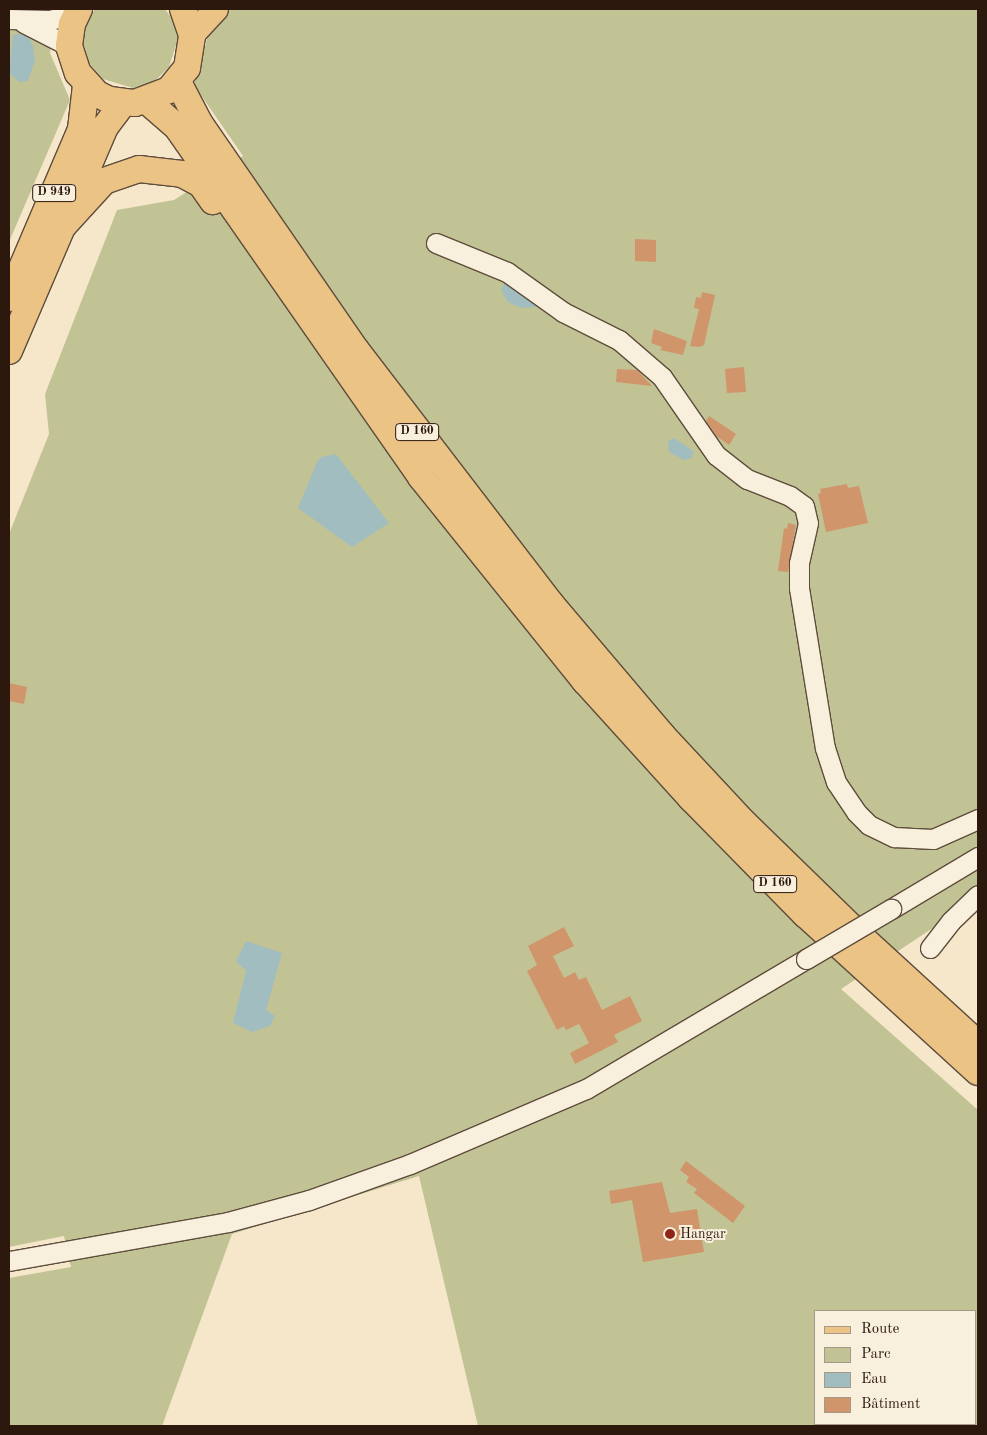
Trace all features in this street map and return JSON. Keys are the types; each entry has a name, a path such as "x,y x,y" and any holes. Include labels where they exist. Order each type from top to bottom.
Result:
{"highway":[{"path":"77,11 69,46 72,60 86,84 97,94 135,102 178,82 192,52 192,35 183,9"},
{"name":"D 160","path":"178,82 200,124 356,350 551,604 645,716 732,810 860,936 978,1044"},
{"name":"D 949","path":"9,298 81,129 86,84"},
{"name":"D 160","path":"135,102 177,127 385,429 448,513 604,703 691,798 805,914 978,1072"},
{"name":"D 949","path":"9,351 105,127 135,102"},
{"path":"62,226 95,189 115,175 139,169 169,170 200,184 276,271"}],"main road":[{"path":"192,35 216,9"}],"street":[{"path":"12,19 50,20 77,11"},
{"path":"12,19 69,46"},
{"path":"436,243 506,272 563,312 619,340 662,377 716,455 747,479 790,496 804,506 808,523 799,563 799,588 825,748 836,782 856,812 870,825 894,836 933,839 978,820"},
{"path":"9,1261 228,1222 309,1200 410,1164 586,1089 978,857"},
{"path":"930,948 951,921 978,895"}],"green space":[{"path":"9,9 57,9 50,53 70,100 9,242"},
{"path":"95,9 165,9 173,20 178,39 169,67 154,82 133,88 103,79 89,63 83,42 87,21"},
{"path":"192,9 978,9 978,898 841,989 978,1110 978,1426 478,1426 419,1176 232,1234 162,1426 9,1426 9,1278 71,1267 64,1236 9,1247 9,534 49,434 45,394 117,210 174,200 243,156 194,85 210,29"}],"water":[{"path":"20,34 29,37 33,46 35,60 28,81 19,82 9,73 13,35"},
{"path":"505,282 548,306 521,308 508,302 501,290"},
{"path":"674,438 693,451 692,458 684,460 669,452 668,442"},
{"path":"336,454 389,523 352,547 298,508 317,462 321,457"},
{"path":"246,941 282,953 266,1010 275,1016 270,1026 252,1032 233,1023 246,971 236,961"}],"building":[{"path":"635,239 656,240 656,262 635,261"},
{"path":"702,292 715,295 704,345 699,347 690,346 699,309 694,308 696,297 701,298"},
{"path":"654,329 687,341 683,355 660,350 662,347 651,343"},
{"path":"744,367 746,392 727,393 725,369"},
{"path":"617,369 637,370 652,386 616,382"},
{"path":"709,416 736,434 729,445 716,436 706,421"},
{"path":"847,484 848,488 859,486 868,523 826,532 818,494 821,493 820,489"},
{"path":"788,523 796,525 788,572 778,571 784,528 787,529"},
{"path":"9,683 27,687 24,704 9,701"},
{"path":"564,927 574,946 553,956 564,978 575,972 579,980 586,977 602,1010 630,996 642,1021 614,1035 618,1042 575,1064 570,1053 589,1043 579,1024 566,1030 564,1026 557,1030 527,971 537,965 528,946"},
{"name":"Hangar","path":"686,1161 745,1206 733,1223 694,1193 697,1189 686,1182 689,1177 680,1170"},
{"name":"Hangar","path":"662,1182 670,1213 697,1209 704,1252 643,1262 632,1200 611,1204 609,1191"}],"place":[{"name":"Hangar","path":"670,1234"}]}
